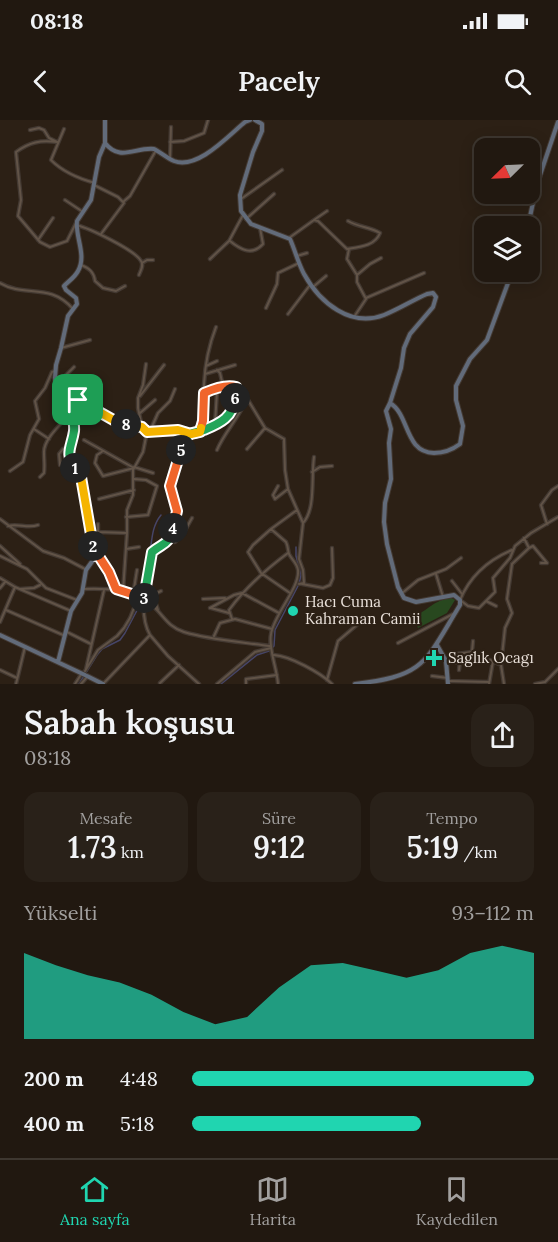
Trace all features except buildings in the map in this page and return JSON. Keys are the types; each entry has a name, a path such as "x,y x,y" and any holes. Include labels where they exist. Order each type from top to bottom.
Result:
{"street":[{"path":"57,142 40,140 31,142 16,152 21,200 17,215 44,246 50,247 67,241 91,200 99,157 105,144 105,120"},
{"path":"170,142 184,141 204,133 208,120"},
{"path":"105,144 118,153 127,154 149,148 170,159 185,162 215,149 250,120"},
{"path":"255,120 261,124 262,131 253,152 239,201 244,217 261,228 289,238 299,263 321,298 341,313 353,318 364,319 384,315 427,294 433,293 436,297 434,307 410,334 386,411 391,429 389,443 391,479 385,503 384,522 387,544 401,594 404,598 416,602 454,595 468,606 476,608 486,601 496,589 493,578 510,558 512,550"},
{"path":"530,216 537,184 558,122"},
{"path":"170,159 171,127"},
{"path":"30,130 39,128 45,130 49,138 57,142"},
{"path":"64,129 57,142 52,161 79,178 118,197 123,202"},
{"path":"101,234 123,202 130,196 156,150"},
{"path":"239,201 282,170"},
{"path":"210,259 229,241 244,217 274,194"},
{"path":"65,200 83,212"},
{"path":"289,238 327,211"},
{"path":"38,240 53,218"},
{"path":"314,220 318,221 347,249 365,247 378,238 380,233 348,221"},
{"path":"77,223 101,234 140,259 142,263"},
{"path":"72,422 57,394 54,378 65,325 77,304 64,286 81,265 77,223"},
{"path":"229,241 246,251 255,250 262,244 261,228"},
{"path":"349,249 347,259 357,275 357,282 366,298"},
{"path":"297,256 307,253"},
{"path":"357,275 381,258"},
{"path":"139,275 142,263 153,260"},
{"path":"266,308 278,273 299,263"},
{"path":"81,265 88,268 94,275 95,281 104,288 115,292 125,286"},
{"path":"353,318 366,298 424,273"},
{"path":"288,314 312,285 326,276"},
{"path":"314,277 318,282"},
{"path":"390,403 396,406 410,436 421,449 432,453 444,452 460,444 463,426 456,400 456,387 470,359 487,340 508,282"},
{"path":"0,284 20,290 55,294 73,309"},
{"path":"200,432 203,421 206,366 216,327"},
{"path":"62,348 90,340"},
{"path":"206,366 217,361"},
{"path":"142,427 138,398 143,385 146,364"},
{"path":"138,398 164,365"},
{"path":"205,374 235,365"},
{"path":"54,378 65,376 74,367"},
{"path":"217,370 223,386"},
{"path":"10,471 22,462 33,429 39,419 35,401 45,388 52,372 55,371"},
{"path":"83,377 74,388 70,399 74,432 69,446 70,460 81,477 86,515 97,555 109,572 116,589"},
{"path":"204,393 223,386 233,386 242,390 265,428 284,440 288,489 303,523"},
{"path":"70,399 78,400 117,422 142,427 148,432 178,430 191,434 215,424 232,412 236,387"},
{"path":"123,591 126,517 134,490 132,478 134,468 143,452 148,432 158,412 170,401 175,388"},
{"path":"169,389 173,394"},
{"path":"215,424 218,389"},
{"path":"217,450 247,398"},
{"path":"140,413 154,400"},
{"path":"40,477 44,473 44,453 49,439 68,416"},
{"path":"247,449 265,428"},
{"path":"33,429 49,439"},
{"path":"191,434 183,444 170,486 177,511 170,539 163,547 152,552 144,599 144,616 150,634 199,684"},
{"path":"84,440 134,468 153,473"},
{"path":"60,465 59,454 69,446"},
{"path":"103,451 97,455 94,463 103,476 134,468"},
{"path":"278,684 271,648 272,629 290,593 298,584 304,583 299,559 303,523 311,510 314,457"},
{"path":"312,472 320,466 332,466"},
{"path":"126,517 148,515 157,486 146,480 132,478"},
{"path":"278,486 273,495 275,499 288,489"},
{"path":"547,524 542,506 552,490 558,486"},
{"path":"99,499 134,490"},
{"path":"290,593 261,573 248,551 271,529 297,510"},
{"path":"355,684 379,683 395,678 415,669 426,660 460,605 462,594 478,571 558,517"},
{"path":"170,539 175,542 183,534 192,518"},
{"path":"0,519 43,551 86,570"},
{"path":"58,662 71,611 83,589 86,570 97,555 98,524"},
{"path":"8,526 38,525"},
{"path":"271,529 286,542 288,553 295,561 297,568 298,584"},
{"path":"98,532 127,533"},
{"path":"524,538 529,548"},
{"path":"0,546 40,585 77,600"},
{"path":"512,564 533,546 547,563 541,563"},
{"path":"126,549 139,547"},
{"path":"298,584 323,588 330,585 333,578 332,548"},
{"path":"228,613 242,593 261,573 288,553"},
{"path":"0,556 22,567"},
{"path":"401,594 418,580 446,569 461,558"},
{"path":"504,684 501,665 505,628 512,613 507,599 512,564 510,558"},
{"path":"133,595 137,570"},
{"path":"436,573 443,597"},
{"path":"0,578 15,587 71,611"},
{"path":"452,581 462,594"},
{"path":"0,588 5,582"},
{"path":"20,589 40,585"},
{"path":"0,622 15,587"},
{"path":"83,589 116,589 144,599 167,623 183,632 271,648"},
{"path":"75,684 85,674 104,589"},
{"path":"158,613 153,595 161,591"},
{"path":"232,619 228,613 210,608 242,593 279,614"},
{"path":"81,684 98,650 124,628 138,598"},
{"path":"203,599 228,598"},
{"path":"486,601 495,606"},
{"path":"6,610 92,644"},
{"path":"398,643 455,612"},
{"path":"327,680 338,641 365,618"},
{"path":"214,637 220,623 232,619 272,629"},
{"path":"0,635 103,684 150,634"},
{"path":"448,681 449,663 456,654 472,652 473,641"},
{"path":"437,645 449,663"},
{"path":"16,684 25,647"},
{"path":"217,684 255,652 271,648"},
{"path":"273,655 294,660 332,684"},
{"path":"459,670 460,661"},
{"path":"449,663 493,661 501,665"},
{"path":"432,676 448,681 489,683 493,661"},
{"path":"160,683 179,665"},
{"path":"535,684 545,682 558,669"},
{"path":"0,670 17,678"},
{"path":"246,684 246,679 277,675"}],"green space":[{"path":"451,598 455,600 447,613 418,628 414,617 436,603"}],"waterway":[{"path":"150,553 154,528 161,515"},
{"path":"221,684 257,655 269,651 274,646 275,630 299,584 301,575 296,547"},
{"path":"79,684 102,649 120,640 142,601"}],"place":[{"name":"Hacı Cuma Kahraman Camii","path":"293,611"},
{"name":"Saglık Ocagı","path":"434,658"}],"route":[{"path":"78,400 73,398 69,402 74,432 68,454 71,463 81,477 93,547 96,556 98,555 109,572 116,589 144,599 152,552 163,547 170,539 174,525 177,505 170,486 183,444 187,436 191,434 195,433 200,432 204,430 226,418 232,412 236,387 223,386 204,393 203,421 200,432 191,434 178,430 145,432 142,427 117,422 78,400"}]}
